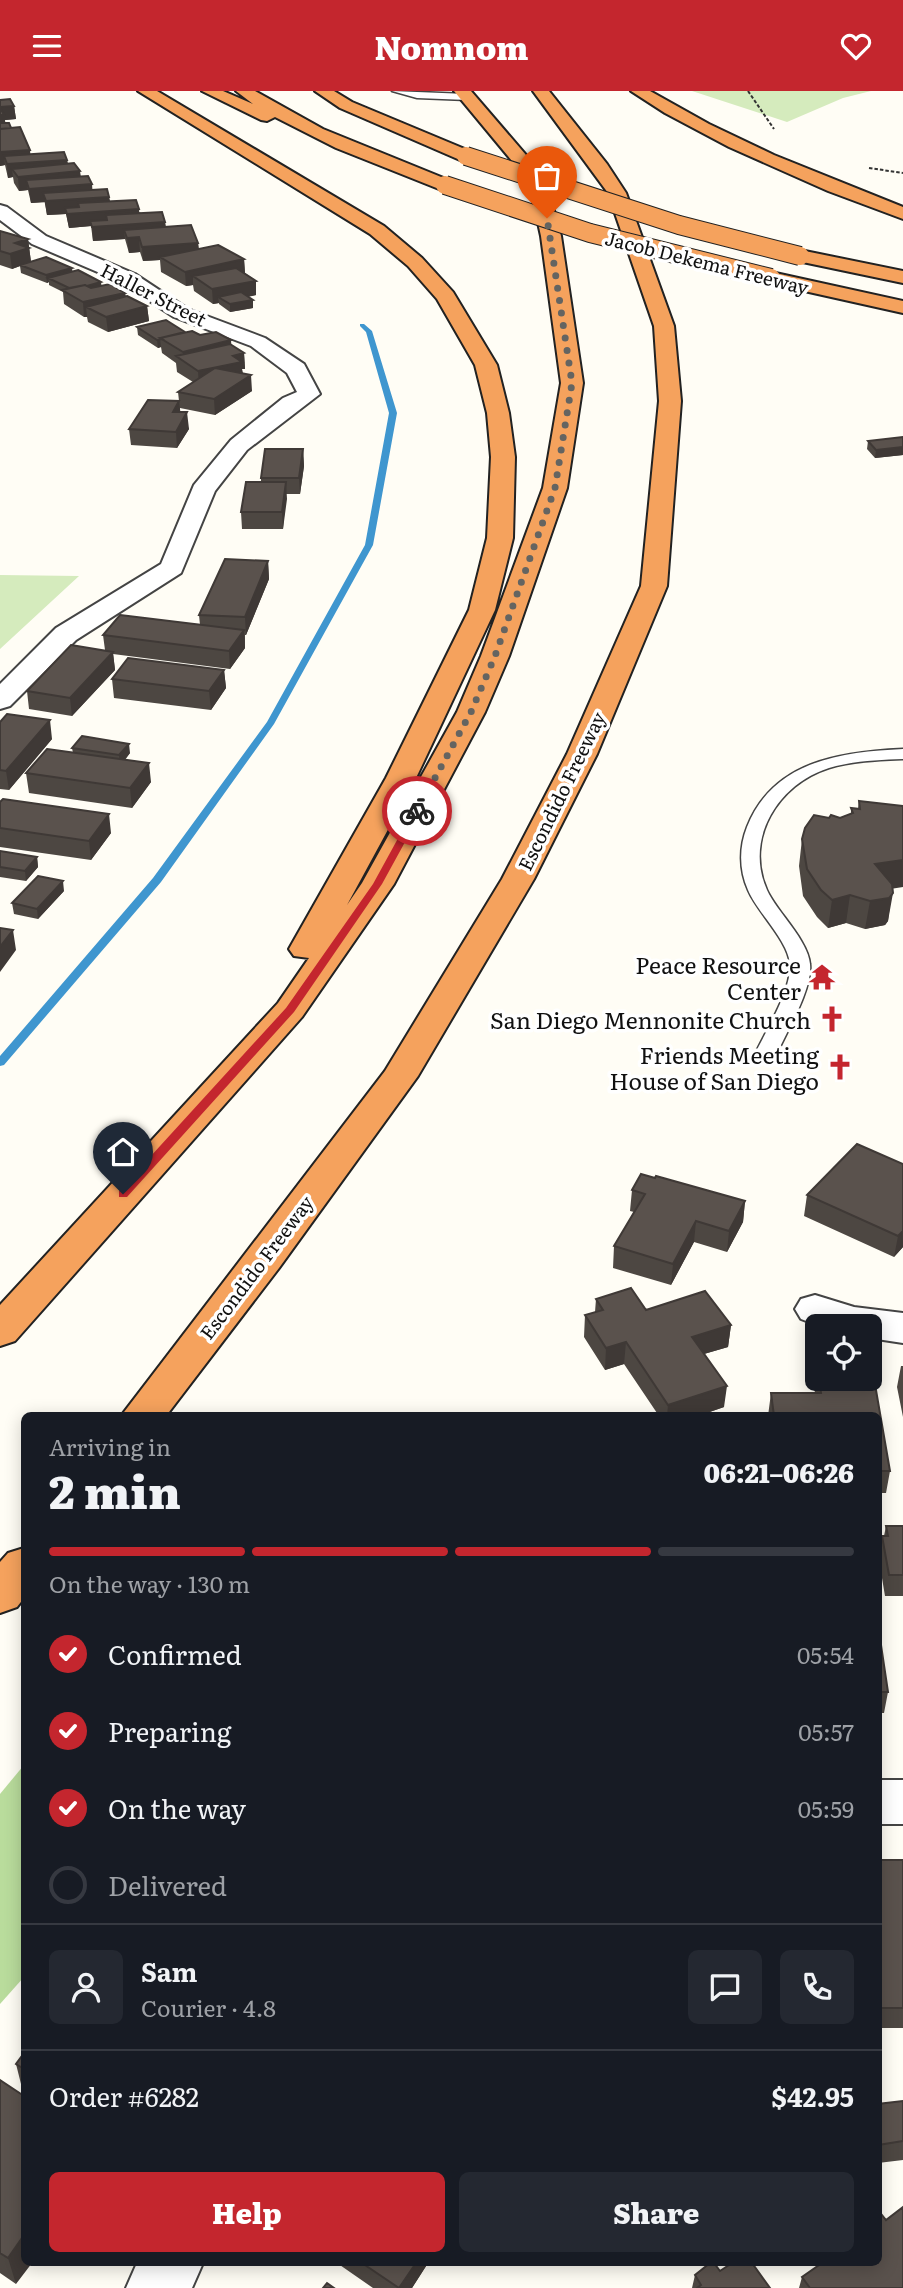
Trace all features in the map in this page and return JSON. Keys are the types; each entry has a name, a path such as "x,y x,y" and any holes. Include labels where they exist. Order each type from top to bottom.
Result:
{"highway":[{"path":"146,91 377,230 415,262 446,296 486,365 498,412 503,457 500,538 482,610 401,778 298,964 193,1115"},
{"path":"210,91 347,148"},
{"name":"Jacob Dekema Freeway","path":"244,91 268,107 347,148 445,185 590,233 771,278 903,307"},
{"name":"Jacob Dekema Freeway","path":"323,91 346,105 466,156 679,225 800,256 903,277"},
{"name":"Escondido Freeway","path":"145,1412 265,1258 400,1076 518,879 582,754 654,586 670,401 664,326 604,157 541,91"},
{"path":"639,91 685,120 770,162 903,213"},
{"path":"0,1331 290,1010 378,884 471,712 495,656 555,488 572,383 551,236 542,200 520,159 465,94"},
{"path":"0,1594 21,1570"}],"street":[{"name":"Haller Street","path":"0,211 39,240 128,278 181,313 258,342 296,369 309,394 291,403 239,445 210,481 203,490 172,568 66,634 0,700"},
{"path":"815,1309 851,1321 903,1328"},
{"path":"882,1802 903,1802"},
{"path":"156,2288 171,2266"}],"lane":[{"path":"397,91 427,96 465,94"},
{"path":"764,1058 799,977 800,961 757,888 750,867 750,843 755,824 787,782 815,767 878,755 903,754"}],"path":[{"path":"748,91 774,130"}],"green space":[{"path":"692,91 871,91 843,98 787,122"},
{"path":"0,575 79,576 0,649"},
{"path":"21,1769 21,1980 0,2004 0,1794"}],"building":[{"path":"10,99 14,106 0,107 0,100"},
{"path":"0,123 9,123 11,128 0,129"},
{"path":"20,127 30,150 0,152 0,129"},
{"path":"64,152 67,160 7,164 4,156"},
{"path":"74,163 80,171 18,177 12,169"},
{"path":"88,176 92,184 29,189 26,180"},
{"path":"107,189 109,197 46,201 43,193"},
{"path":"136,200 139,209 67,214 65,208 79,207 78,203"},
{"path":"162,212 165,222 92,227 90,221 107,220 106,215"},
{"path":"191,225 198,243 142,247 139,237 127,238 124,230"},
{"path":"0,231 28,239 15,243 29,248 10,254 0,251"},
{"path":"218,245 244,259 185,272 160,257"},
{"path":"46,257 72,268 46,275 20,265"},
{"path":"236,268 256,281 212,289 193,276"},
{"path":"78,270 101,282 69,288 48,278"},
{"path":"110,284 125,293 83,302 62,290 85,285 91,288"},
{"path":"241,292 253,300 230,304 218,297"},
{"path":"127,296 147,306 106,317 86,307"},
{"path":"166,320 185,332 157,340 137,327"},
{"path":"192,331 200,335 216,332 231,340 183,352 160,338"},
{"path":"230,344 244,353 233,356 242,362 198,371 176,356"},
{"path":"215,368 251,375 214,399 178,392"},
{"path":"148,400 179,401 173,412 187,412 176,432 129,429"},
{"path":"903,437 903,447 876,450 868,441"},
{"path":"265,449 303,449 299,478 261,478"},
{"path":"246,482 286,482 282,512 241,512"},
{"path":"225,559 268,561 245,617 199,615"},
{"path":"120,615 244,630 229,651 103,635"},
{"path":"71,645 113,652 70,698 27,691"},
{"path":"128,658 224,670 209,691 112,679"},
{"path":"7,714 50,720 6,771 0,770 0,722"},
{"path":"82,736 129,744 119,755 72,748"},
{"path":"47,749 149,763 130,788 26,773"},
{"path":"3,799 109,814 89,841 0,828 0,802"},
{"path":"859,801 903,806 903,860 875,864 892,884 893,893 889,898 870,901 850,895 832,900 821,890 807,869 802,839 805,828 814,815 840,818 853,813 851,808 860,809"},
{"path":"0,851 37,857 25,871 0,867"},
{"path":"38,876 63,881 37,909 12,903"},
{"path":"0,928 13,930 0,947"},
{"path":"857,1144 903,1164 903,1231 898,1236 807,1195"},
{"path":"641,1174 745,1201 729,1231 696,1221 673,1264 614,1246 645,1194 632,1190"},
{"path":"631,1288 646,1310 705,1291 731,1325 692,1337 727,1386 668,1405 626,1342 606,1348 585,1315 603,1310 596,1299"},
{"path":"876,1391 880,1412 773,1412 771,1393"},
{"path":"882,1425 890,1471 882,1471"},
{"path":"886,1526 903,1526 903,1575 889,1575 882,1536 888,1536"},
{"path":"882,1652 888,1692 882,1692"},
{"path":"882,1860 903,1860 903,2008 882,2008"},
{"path":"0,2080 21,2094 21,2239 8,2258 0,2253"},
{"path":"903,2101 903,2141 882,2144 882,2104"},
{"path":"903,2207 903,2288 810,2288 802,2277 818,2266 882,2266 882,2215 886,2220"},
{"path":"366,2266 414,2266 399,2288"},
{"path":"706,2266 716,2266 720,2271 728,2266 754,2266 770,2288 697,2288 701,2285 695,2275"}],"waterway":[{"path":"0,1063 157,880 271,722 369,545 393,413 369,331 362,325"}],"way so far":[{"path":"417,811 471,712 495,656 555,488 572,383 547,218"}],"place":[{"name":"Peace Resource Center","path":"822,977"},
{"name":"San Diego Mennonite Church","path":"832,1019"},
{"name":"Friends Meeting House of San Diego","path":"840,1067"}],"route":[{"path":"123,1194 290,1010 378,884 417,811"}]}
